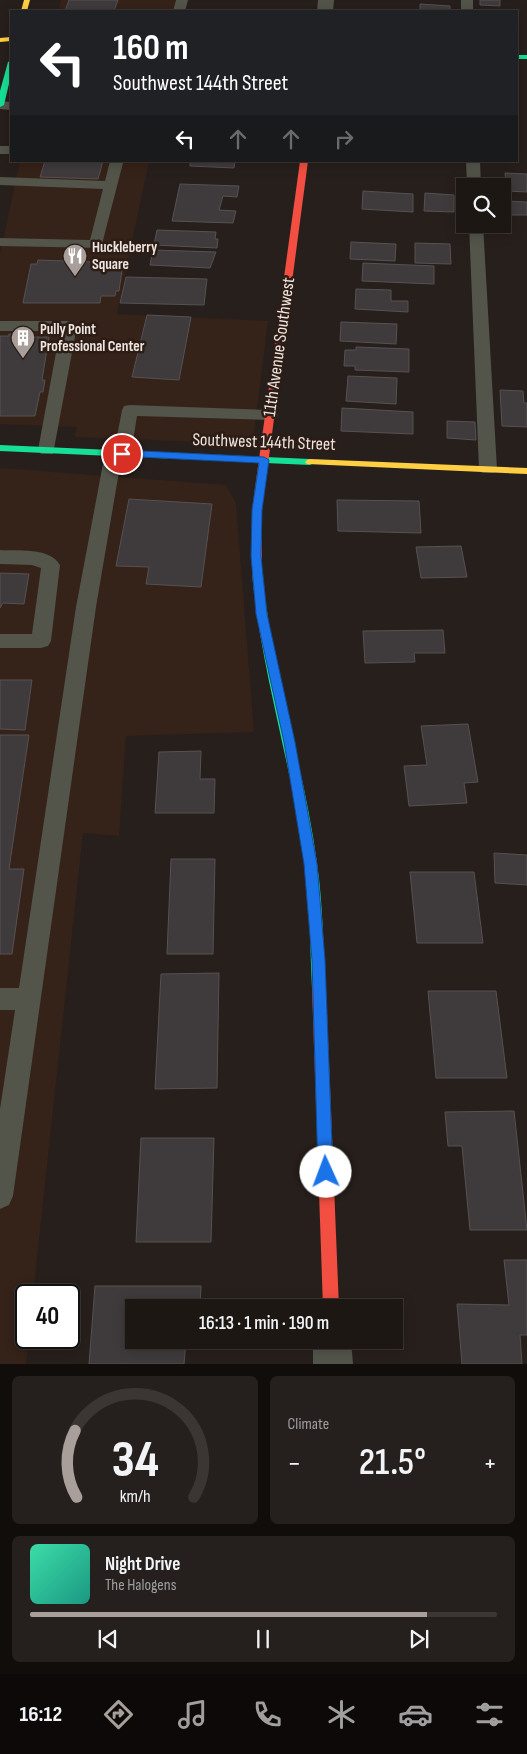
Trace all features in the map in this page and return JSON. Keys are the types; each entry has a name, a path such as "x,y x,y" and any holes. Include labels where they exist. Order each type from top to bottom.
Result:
{"street":[{"path":"0,105 9,78"},
{"name":"11th Avenue Southwest","path":"304,162 257,510 256,556 261,614 290,742 311,864 318,960 331,1299"},
{"name":"Southwest 144th Street","path":"0,448 527,471"},
{"path":"332,1349 333,1364"}],"lane":[{"path":"473,162 474,178"},
{"path":"0,242 96,246 116,164"},
{"path":"0,181 111,185"},
{"path":"476,233 488,469"},
{"path":"0,326 69,326 47,450"},
{"path":"0,1196 86,607 118,453 130,410 270,415"},
{"path":"0,557 34,558 51,565 41,641 0,641"},
{"path":"0,999 29,999"}],"shaded area":[{"path":"61,0 176,0 173,10 58,10"},
{"path":"20,162 149,162 117,314 268,321 254,434 245,441 231,443 74,437 77,427 0,424 0,254"},
{"path":"0,468 226,485 236,503 254,732 126,736 119,836 83,833 34,1284 15,1284 15,1349 28,1349 26,1364 0,1364"}],"building":[{"path":"69,0 118,0 114,10 65,10"},
{"path":"480,0 500,0 500,6 480,5"},
{"path":"420,4 450,6 450,10 420,10"},
{"path":"45,162 103,162 98,179 40,177"},
{"path":"190,162 235,162 234,168 190,166"},
{"path":"505,173 527,174 527,192 511,191 511,178 506,178"},
{"path":"180,184 239,186 237,197 223,196 219,210 236,211 233,223 172,221"},
{"path":"363,191 413,194 413,212 362,209"},
{"path":"425,193 454,195 454,212 424,211"},
{"path":"511,201 527,202 527,215 511,215"},
{"path":"157,230 216,232 215,239 218,239 217,248 154,245"},
{"path":"351,242 396,244 395,261 350,259"},
{"path":"415,243 450,244 451,264 415,263"},
{"path":"153,250 216,252 210,268 150,265"},
{"name":"Huckleberry Square","path":"38,260 123,263 119,291 116,291 115,296 101,296 100,303 23,303 31,264 37,264"},
{"path":"363,263 434,266 434,284 362,281"},
{"path":"126,277 207,279 204,305 120,303"},
{"path":"356,289 391,290 391,301 408,301 408,312 355,309"},
{"path":"147,315 191,317 179,380 132,377"},
{"path":"341,322 397,324 396,344 340,341"},
{"name":"Pully Point Professional Center","path":"9,334 28,334 27,337 49,337 42,380 45,380 43,392 40,392 35,416 0,416 0,336 9,336"},
{"path":"356,347 409,349 409,372 355,370 355,366 344,366 345,350 356,350"},
{"path":"348,376 397,378 396,404 346,401"},
{"path":"500,390 523,391 524,403 527,403 527,427 502,426"},
{"path":"342,408 413,412 413,434 341,431"},
{"path":"447,421 475,422 476,440 447,438"},
{"path":"129,499 212,504 201,587 146,584 149,567 116,566"},
{"path":"337,500 419,501 421,533 338,531"},
{"path":"461,546 467,577 421,578 416,547"},
{"path":"0,573 29,574 24,604 3,603 0,608"},
{"path":"443,630 445,653 414,653 415,662 365,663 363,631"},
{"path":"0,680 32,680 25,730 0,729"},
{"path":"468,724 478,782 464,783 467,803 409,806 404,766 427,765 421,726"},
{"path":"0,735 29,735 9,869 24,869 12,954 0,954"},
{"path":"201,751 200,779 215,779 214,813 155,813 159,752"},
{"path":"494,853 527,855 527,885 495,883"},
{"path":"171,859 215,859 213,954 167,954"},
{"path":"410,872 474,872 483,943 417,943"},
{"path":"219,973 217,1088 155,1089 161,974"},
{"path":"428,991 496,991 507,1078 436,1078"},
{"path":"514,1111 527,1230 470,1230 462,1146 448,1146 445,1112"},
{"path":"141,1138 214,1138 211,1242 136,1242"},
{"path":"504,1260 527,1260 527,1335 520,1335 522,1364 462,1364 457,1304 509,1305"},
{"path":"95,1286 201,1286 200,1299 125,1299 125,1349 185,1349 184,1364 89,1364"}],"traffic: fast":[{"path":"518,57 527,57"},
{"path":"0,105 10,66"},
{"path":"0,448 310,462"},
{"path":"257,573 261,614 289,742 311,864 319,988"}],"traffic: slow":[{"path":"24,10 27,0"},
{"path":"0,40 10,39"},
{"path":"310,462 527,471"}],"traffic: jam":[{"path":"257,573 257,510 304,162"},
{"path":"319,988 331,1299"}],"place":[{"name":"Huckleberry Square","path":"75,277"},
{"name":"Pully Point Professional Center","path":"23,359"}],"route":[{"path":"122,454 264,460 257,510 256,556 261,614 290,742 311,864 318,960 326,1172"}]}
